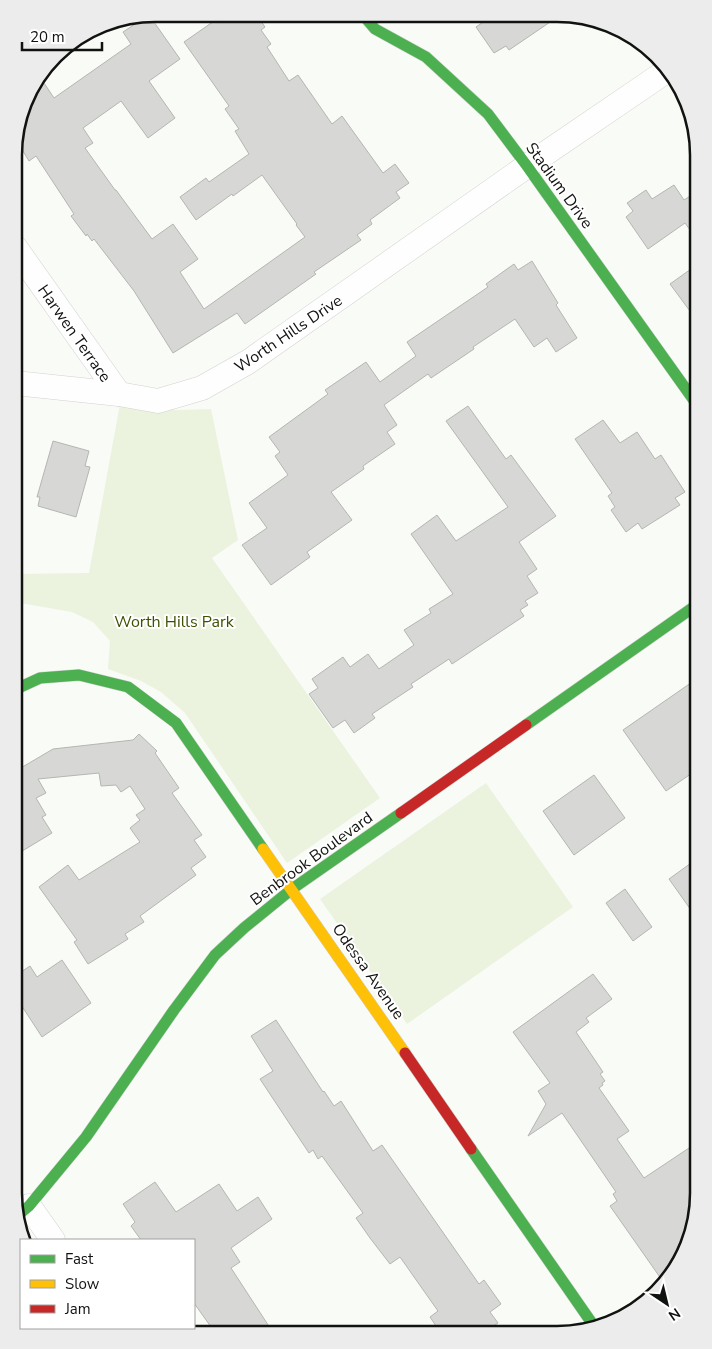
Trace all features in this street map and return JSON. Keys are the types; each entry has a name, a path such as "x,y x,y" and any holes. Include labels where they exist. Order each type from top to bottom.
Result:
{"street":[{"name":"Stadium Drive","path":"370,22 375,28 426,57 488,114 690,394"},
{"name":"Worth Hills Drive","path":"23,383 119,394 158,401 202,388 241,366 661,75"},
{"name":"Harwen Terrace","path":"23,258 119,394"},
{"name":"Benbrook Boulevard","path":"24,1210 86,1137 174,1010 215,955 244,928 292,889 690,610"},
{"name":"Odessa Avenue","path":"23,686 40,678 79,675 128,687 176,723 591,1321"},
{"path":"24,1212 52,1239"}],"green space":[{"name":"Worth Hills Park","path":"120,404 178,410 211,409 238,540 212,558 380,798 287,863 185,713 161,692 141,681 108,669 110,641 93,622 72,612 23,604 23,574 89,573"},
{"path":"486,783 573,907 407,1024 320,899"}],"building":[{"path":"154,22 180,59 149,81 175,118 148,138 121,101 83,128 93,143 85,148 152,239 173,224 198,259 180,272 204,309 305,237 262,175 196,220 180,197 206,178 209,182 249,154 235,131 239,129 225,109 229,106 184,42 213,22 262,22 265,27 261,30 271,44 267,47 289,81 298,75 332,124 342,116 383,173 395,164 409,183 396,192 400,198 370,220 372,224 357,235 361,240 314,272 316,274 245,324 237,313 173,353 134,291 94,239 92,241 87,234 86,236 71,216 74,214 36,156 29,161 23,152 24,138 27,121 44,83 54,98 131,44 123,32 135,24"},
{"path":"483,22 550,22 509,50 506,46 494,53 476,27"},
{"path":"674,185 684,200 690,196 690,230 685,223 648,249 626,217 633,211 627,203 646,190 652,199"},
{"path":"532,261 577,338 556,352 547,338 534,347 515,319 431,378 428,374 384,405 397,425 387,432 395,444 363,466 364,469 331,492 352,520 307,552 310,557 271,585 242,545 267,528 249,503 288,475 275,456 280,452 269,437 328,394 325,390 366,362 380,382 416,356 407,342 488,287 486,284 514,264 518,270"},
{"path":"690,270 690,311 670,284"},
{"path":"468,406 506,459 511,455 556,516 519,542 537,569 527,576 538,593 525,601 528,605 520,610 524,616 452,664 449,659 411,684 413,687 372,714 375,718 354,733 345,720 333,728 309,694 318,688 312,679 343,657 350,667 368,654 379,669 414,645 404,630 431,613 429,609 453,594 411,534 437,515 456,541 508,507 446,421"},
{"path":"603,420 620,443 637,432 655,459 661,455 685,492 675,498 680,505 642,529 638,523 626,532 611,510 615,507 608,496 612,493 575,439"},
{"path":"53,441 89,451 85,466 90,467 76,517 38,506 40,497 37,497"},
{"path":"689,684 689,775 666,791 623,730"},
{"path":"139,734 157,751 155,753 179,788 172,793 202,835 194,840 206,857 191,868 196,875 140,916 144,922 125,934 128,939 88,964 74,942 77,940 39,887 68,865 79,880 140,842 130,828 140,820 136,815 145,809 130,786 121,792 116,785 101,786 99,773 38,779 46,793 36,798 46,815 42,817 52,833 23,851 23,767 53,749 133,740"},
{"path":"594,775 625,818 574,855 543,811"},
{"path":"689,864 689,908 669,879"},
{"path":"625,889 652,927 633,941 606,903"},
{"path":"62,960 91,1003 42,1037 23,1008 23,971 30,966 37,977"},
{"path":"593,974 612,999 586,1018 589,1022 576,1032 603,1072 600,1074 605,1081 599,1088 629,1131 617,1139 644,1178 689,1148 689,1202 687,1219 672,1260 660,1277 610,1206 617,1201 613,1194 616,1192 562,1113 528,1136 546,1104 538,1091 550,1083 513,1032"},
{"path":"276,1020 334,1106 341,1101 373,1151 382,1145 479,1284 484,1280 501,1304 490,1312 498,1323 494,1326 436,1326 430,1317 438,1311 400,1257 390,1264 356,1218 363,1213 322,1156 318,1159 313,1150 309,1153 260,1079 273,1071 251,1036"},
{"path":"155,1182 176,1212 219,1184 237,1211 258,1197 272,1219 231,1248 240,1262 231,1268 269,1326 210,1326 195,1304 195,1239 140,1239 131,1226 135,1222 123,1204"}],"traffic: fast":[{"path":"369,22 375,29 426,57 488,114 690,394"},
{"path":"526,725 690,610"},
{"path":"23,686 40,678 79,675 128,687 176,723 263,849"},
{"path":"24,1210 86,1137 174,1010 215,955 244,928 292,889 401,813"},
{"path":"471,1149 591,1321"}],"traffic: slow":[{"path":"263,849 405,1053"}],"traffic: jam":[{"path":"401,813 526,725"},
{"path":"405,1053 471,1149"}]}
